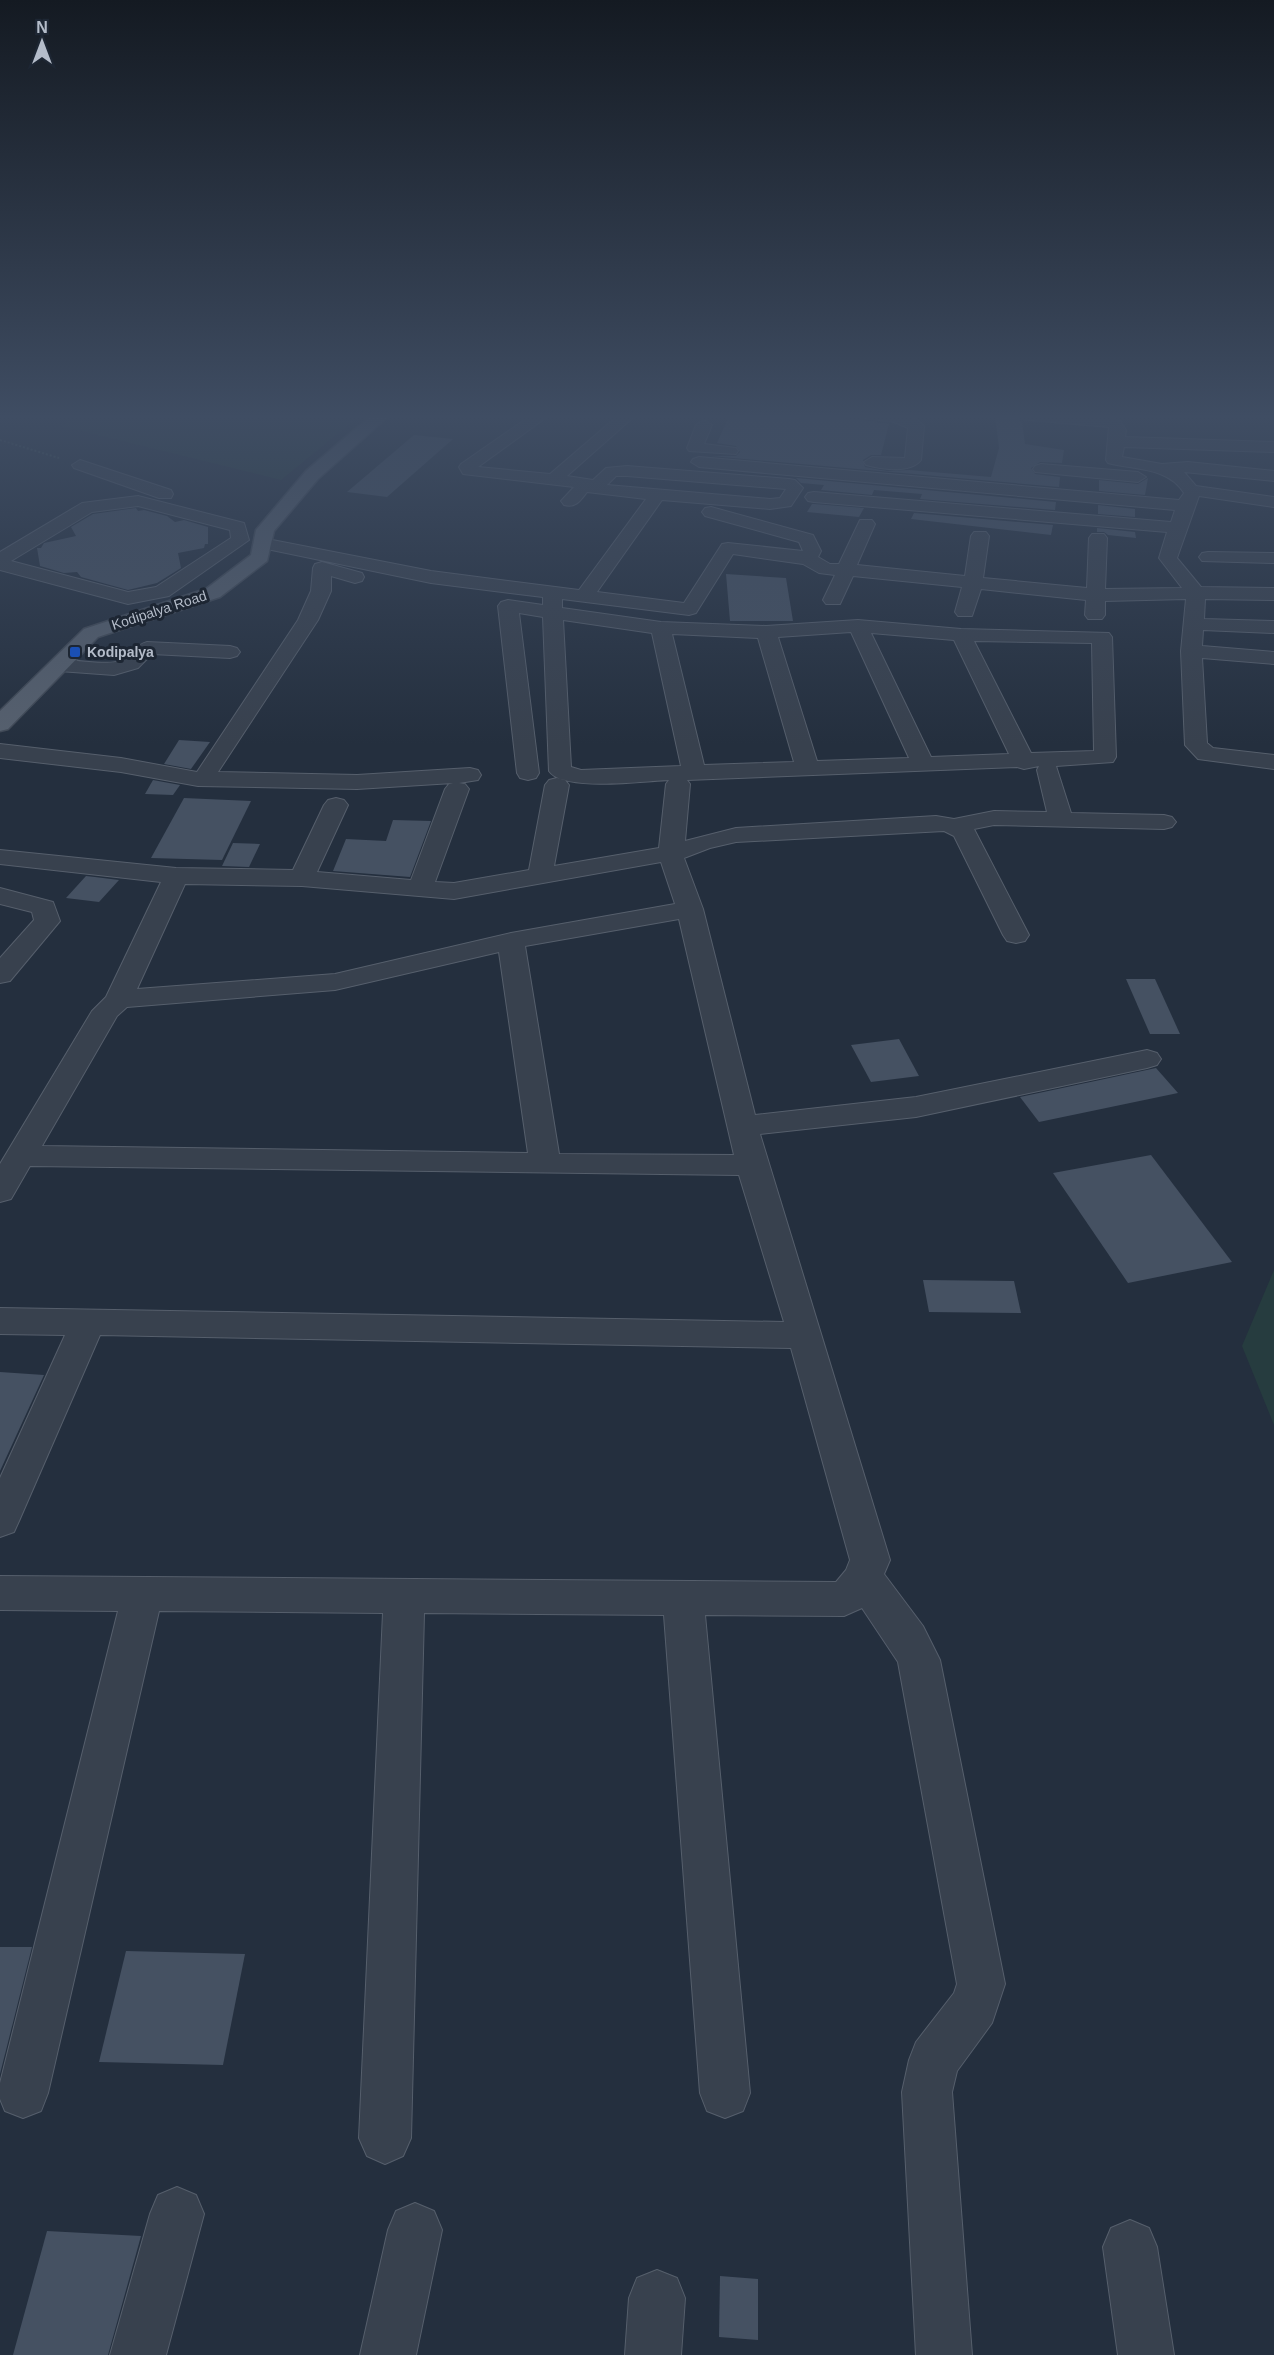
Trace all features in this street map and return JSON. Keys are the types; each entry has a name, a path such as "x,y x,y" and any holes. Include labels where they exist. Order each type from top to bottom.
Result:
{"main road":[{"name":"Kodipalya Road","path":"0,724 91,633 213,593 260,556 264,537 274,524"}],"street":[{"path":"0,562 58,532 68,524"},
{"path":"0,562 128,598 162,592 240,540 238,527 226,524"},
{"path":"234,524 337,565 412,587 411,595"},
{"path":"584,596 636,524"},
{"path":"749,524 807,539 812,551 808,559"},
{"path":"834,600 866,524"},
{"path":"1132,524 1180,528"},
{"path":"1181,524 1168,558 1196,593 1191,651 1196,745 1206,754 1274,762"},
{"path":"965,612 973,582 980,536"},
{"path":"1094,625 1098,538"},
{"path":"208,771 308,620 321,591 322,568 337,565 689,609 728,548 808,559 826,569 1096,595 1274,594"},
{"path":"1208,557 1274,558"},
{"path":"528,773 508,606 553,614 661,628 766,632 858,627 961,635 1102,638 1105,758 923,764 686,778 579,777 560,771 553,614 552,592"},
{"path":"1192,624 1274,627"},
{"path":"858,627 923,764"},
{"path":"0,1593 844,1599 857,1588 864,1578 870,1560 805,1335 752,1165 690,909 671,855 686,778 661,628"},
{"path":"766,632 808,770"},
{"path":"961,635 1024,762"},
{"path":"59,665 114,669 131,664 147,648 230,652"},
{"path":"1191,651 1274,658"},
{"path":"0,751 121,765 184,777 220,780 463,782 420,888"},
{"path":"1048,770 1061,820"},
{"path":"540,876 557,785"},
{"path":"302,878 336,805"},
{"path":"0,856 176,876 302,878 454,891 660,855 671,855 703,842 736,836 936,823 954,826 994,818 1164,822"},
{"path":"954,826 964,832 1016,935"},
{"path":"0,1191 106,1011 118,1001 176,876"},
{"path":"0,896 44,907 47,921 0,975"},
{"path":"118,1001 136,997 335,982 511,941 690,909"},
{"path":"511,941 545,1164"},
{"path":"742,1126 916,1107 1147,1059"},
{"path":"22,1156 752,1165"},
{"path":"0,1321 805,1335"},
{"path":"0,1521 88,1323"},
{"path":"864,1578 908,1639 919,1660 981,1984 975,2006 934,2060 927,2092 944,2355"},
{"path":"23,2093 143,1593"},
{"path":"385,2138 404,1596"},
{"path":"683,1598 726,2093"},
{"path":"138,2355 177,2214"},
{"path":"388,2355 415,2230"},
{"path":"1130,2247 1146,2355"},
{"path":"653,2355 657,2298"}],"green space":[{"path":"1274,1270 1274,1425 1242,1346"}],"building":[{"path":"76,524 197,524 208,527 208,544 205,544 204,548 178,553 181,568 157,583 128,590 81,577 77,572 64,573 40,566 37,548 41,548 44,543 76,536 71,527"},
{"path":"954,524 1053,525 1051,535"},
{"path":"1097,528 1135,532 1136,538 1108,535 1104,532 1097,532"},
{"path":"726,574 786,578 793,621 730,621"},
{"path":"179,740 210,742 191,769 164,764"},
{"path":"153,780 180,785 173,795 145,794"},
{"path":"184,798 251,801 222,860 151,858"},
{"path":"393,820 431,821 410,877 333,871 346,839 386,841"},
{"path":"233,843 260,844 249,867 222,866"},
{"path":"86,876 119,880 99,902 66,898"},
{"path":"1126,979 1155,979 1180,1034 1150,1034"},
{"path":"899,1039 919,1076 871,1082 851,1045"},
{"path":"1156,1068 1178,1093 1039,1122 1020,1097"},
{"path":"1151,1155 1232,1262 1128,1283 1053,1173"},
{"path":"923,1280 1014,1281 1021,1313 929,1312"},
{"path":"0,1372 44,1375 0,1471"},
{"path":"0,1947 32,1947 0,2074"},
{"path":"126,1951 245,1954 223,2065 99,2062"},
{"path":"47,2231 141,2236 108,2355 13,2355"},
{"path":"720,2276 758,2279 758,2340 719,2337"}],"place":[{"name":"Kodipalya","path":"75,652"}]}
